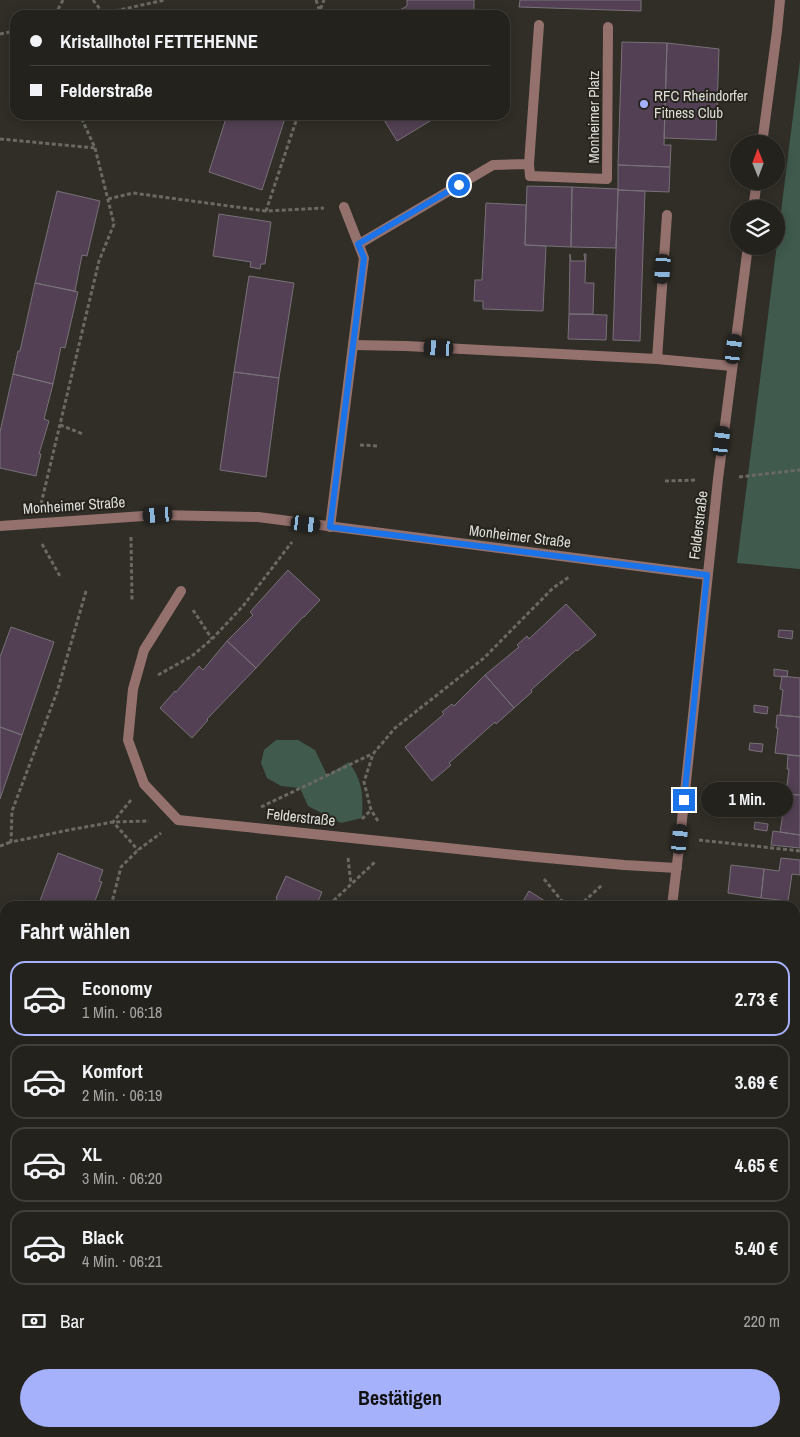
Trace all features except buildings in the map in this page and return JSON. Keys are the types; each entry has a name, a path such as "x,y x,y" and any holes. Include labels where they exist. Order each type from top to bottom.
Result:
{"street":[{"path":"763,135 780,0"},
{"path":"358,244 493,165 529,164 539,26"},
{"name":"Monheimer Platz","path":"529,164 530,176 607,179 608,27"},
{"path":"330,527 364,258 344,207"},
{"path":"657,359 666,215"},
{"name":"Felderstraße","path":"673,901 718,479 747,255"},
{"path":"353,345 657,359 732,366"},
{"name":"Monheimer Straße","path":"0,526 158,515 258,517 707,575"},
{"path":"178,820 144,784 128,740 133,689 144,650 181,591"},
{"name":"Felderstraße","path":"178,820 525,856 677,868"}],"path":[{"path":"121,10 165,0"},
{"path":"316,0 319,10"},
{"path":"319,10 324,0"},
{"path":"60,578 41,540 37,523 99,261 114,224 95,148 82,120"},
{"path":"266,211 296,120"},
{"path":"0,139 95,148"},
{"path":"108,199 132,193 266,211 344,207"},
{"path":"60,425 83,434"},
{"path":"664,481 718,479 800,470"},
{"path":"131,517 132,601"},
{"path":"133,689 192,656 212,639 243,606 306,524"},
{"path":"334,901 395,842 371,810 364,782 373,754 395,728 484,658 553,588 570,577 572,558"},
{"path":"11,842 12,811 58,692 86,591"},
{"path":"181,591 212,639"},
{"path":"259,808 373,754"},
{"path":"112,822 144,784"},
{"path":"0,846 11,842 112,822 178,820"},
{"path":"113,901 121,867 138,850 178,820"},
{"path":"112,822 138,850"},
{"path":"680,839 800,851"},
{"path":"525,856 562,901"}],"green space":[{"path":"800,60 800,569 737,563 776,255 785,255 785,200 782,200"},
{"path":"276,740 298,740 315,750 327,775 349,762 360,782 362,818 341,823 308,806 300,788 281,786 267,778 261,763 264,750"}],"place":[{"name":"RFC Rheindorfer Fitness Club","path":"644,104"}],"route":[{"path":"459,185 358,244 364,258 330,527 707,575 684,800"}]}
